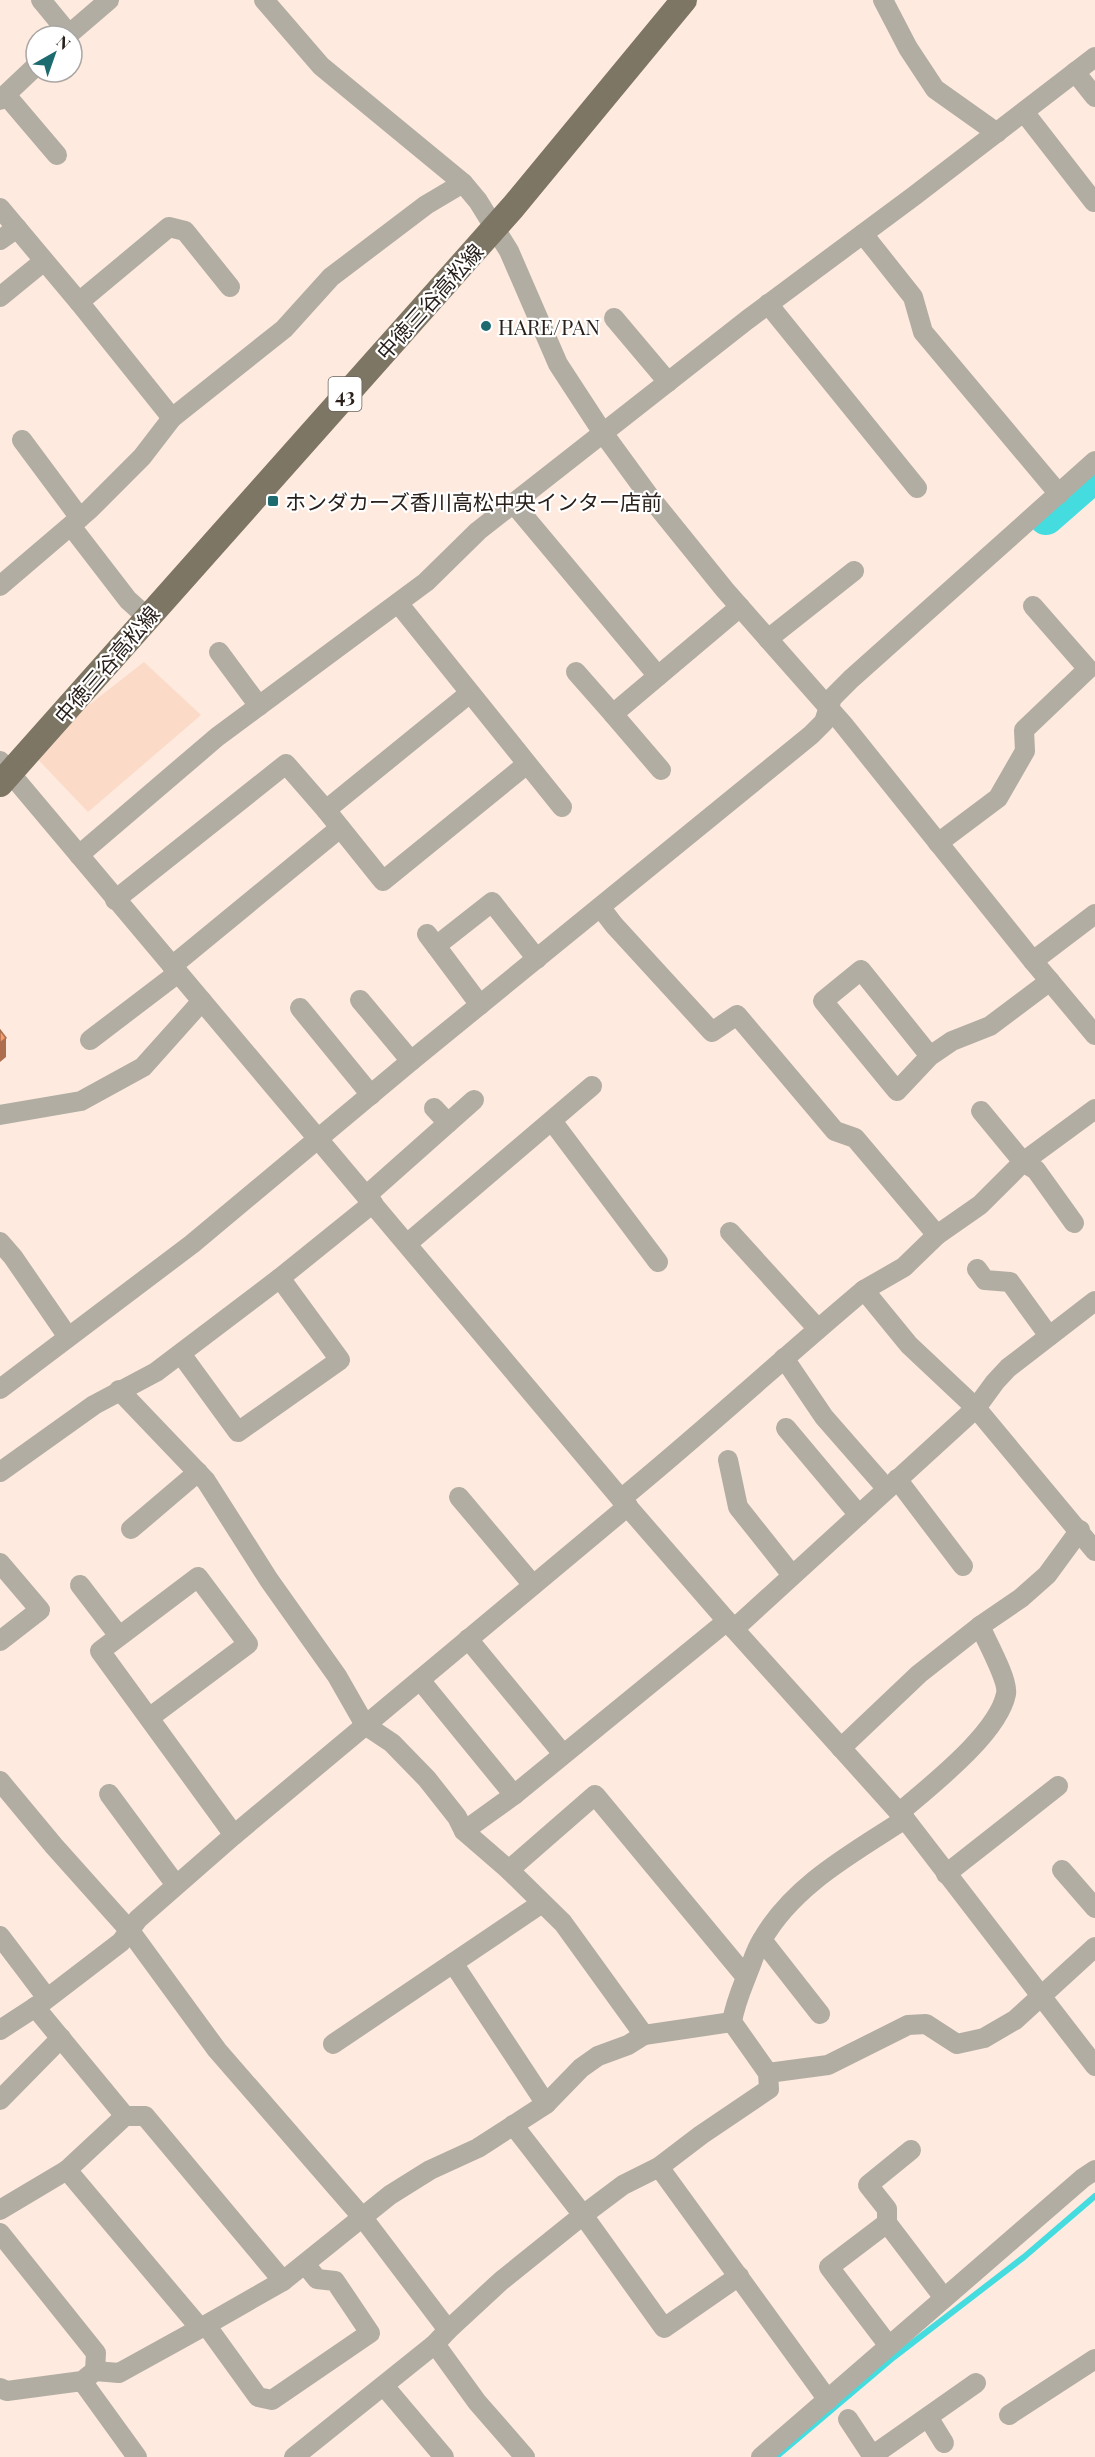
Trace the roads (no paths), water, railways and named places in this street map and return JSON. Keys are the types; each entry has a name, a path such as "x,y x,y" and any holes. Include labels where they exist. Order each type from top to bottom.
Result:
{"main road":[{"name":"中徳三谷高松線","path":"3,772 148,618 494,227 684,0"}],"street":[{"path":"41,0 60,24"},
{"path":"81,24 109,0"},
{"path":"264,0 321,66 463,183 478,201 509,250 558,364 603,433 649,496 740,607 835,715 1095,1035"},
{"path":"883,0 908,48 935,89 997,133"},
{"path":"79,855 217,737 426,582 478,531 513,503 768,304 1095,57"},
{"path":"1075,72 1095,97"},
{"path":"24,77 3,97 57,155"},
{"path":"1024,112 1094,202"},
{"path":"0,586 75,522 142,457 172,418 284,329 331,277 426,205 463,183"},
{"path":"0,208 172,418"},
{"path":"79,302 169,227 186,231 230,287"},
{"path":"0,240 17,228"},
{"path":"863,234 913,297 923,332 1059,494"},
{"path":"0,297 44,261"},
{"path":"768,304 917,488"},
{"path":"614,318 668,382"},
{"path":"22,440 128,600 148,618"},
{"path":"835,715 832,698 851,679 1095,461"},
{"path":"513,503 658,676"},
{"path":"768,639 854,571"},
{"path":"398,603 562,807"},
{"path":"938,843 998,798 1025,751 1024,730 1088,669 1033,606"},
{"path":"613,714 740,607"},
{"path":"219,652 259,706"},
{"path":"576,672 661,770"},
{"path":"326,810 470,693"},
{"path":"0,1389 323,1143 371,1095 411,1061 835,715"},
{"path":"115,900 286,764 383,881 527,764"},
{"path":"3,772 79,855 730,1625 902,1816 1095,2066"},
{"path":"90,1040 340,828"},
{"path":"480,1005 432,940 492,902 537,959"},
{"path":"601,908 712,1032 737,1015 835,1131 855,1138 937,1235"},
{"path":"1033,961 1095,914"},
{"path":"930,1056 861,970 823,1001 897,1091 930,1056 952,1041 990,1026 1050,981"},
{"path":"360,1000 411,1061"},
{"path":"0,1115 81,1101 143,1067 202,1001"},
{"path":"300,1008 371,1095"},
{"path":"408,1243 592,1086"},
{"path":"0,1472 119,1390 156,1372 280,1278 370,1199 474,1100"},
{"path":"434,1108 448,1123"},
{"path":"0,2030 121,1942 138,1919 176,1885 533,1585 784,1358 864,1290 904,1268 937,1235 980,1205 1023,1162 1095,1109"},
{"path":"981,1112 1023,1162 1036,1170 1074,1223"},
{"path":"552,1121 658,1262"},
{"path":"730,1232 818,1329"},
{"path":"0,1242 69,1337"},
{"path":"977,1269 985,1281 1010,1282 1049,1336"},
{"path":"181,1354 238,1432 340,1360 280,1278"},
{"path":"864,1290 909,1345 976,1408 1080,1530 1095,1551"},
{"path":"464,1831 514,1795 792,1575 976,1408 994,1382 1008,1368 1095,1301"},
{"path":"784,1358 824,1417 892,1484 963,1566"},
{"path":"119,1390 206,1481 268,1580 337,1676 365,1725 392,1743 427,1779 458,1817 464,1831 509,1870 563,1923 644,2035"},
{"path":"786,1428 859,1515"},
{"path":"728,1460 738,1507 792,1575"},
{"path":"131,1529 198,1472"},
{"path":"459,1497 533,1585"},
{"path":"841,1748 919,1674 980,1626 1021,1598 1047,1575 1080,1530"},
{"path":"0,1563 40,1610 0,1641"},
{"path":"149,1718 248,1644 198,1577 100,1651 234,1835"},
{"path":"80,1585 119,1636"},
{"path":"294,2457 384,2386 501,2282 583,2215 623,2185 659,2167 701,2135 769,2089 768,2073 732,2022 735,2001 762,1940 788,1904 837,1863 902,1816 958,1762 995,1720 1007,1693 980,1626"},
{"path":"468,1639 563,1754"},
{"path":"420,1680 514,1795"},
{"path":"0,1781 130,1931 217,2050 363,2218 441,2337 477,2402 525,2457"},
{"path":"946,1874 1058,1786"},
{"path":"109,1794 176,1885"},
{"path":"509,1870 594,1795 746,1977"},
{"path":"1062,1870 1095,1908"},
{"path":"333,2044 542,1903"},
{"path":"0,1936 62,2038 125,2116"},
{"path":"762,1940 820,2014"},
{"path":"768,2073 828,2065 908,2025 926,2024 957,2044 984,2038 1015,2020 1095,1947"},
{"path":"453,1963 546,2104"},
{"path":"0,2388 7,2391 88,2376 119,2373 284,2281 390,2195 430,2170 478,2148 546,2104 581,2068 598,2056 628,2045 644,2035 732,2022"},
{"path":"0,2100 62,2038"},
{"path":"0,2210 67,2170 125,2116 146,2116 284,2281"},
{"path":"513,2125 583,2215 664,2328 739,2276"},
{"path":"911,2150 868,2185 887,2209 887,2223 944,2298"},
{"path":"659,2167 828,2400"},
{"path":"67,2170 203,2327 258,2397 272,2400 370,2332 335,2282 317,2279 305,2264"},
{"path":"761,2457 1095,2170"},
{"path":"887,2223 829,2267 889,2346"},
{"path":"0,2233 96,2353 88,2376"},
{"path":"1009,2415 1095,2359"},
{"path":"88,2376 137,2457"},
{"path":"848,2419 873,2457 976,2383"},
{"path":"384,2386 444,2457"},
{"path":"928,2417 944,2443"}],"waterway":[{"path":"1046,517 1095,474"},
{"path":"776,2457 894,2357 1024,2257 1095,2196"}],"place":[{"name":"HARE/PAN","path":"486,326"},
{"name":"ホンダカーズ香川高松中央インター店前","path":"273,501"}]}
